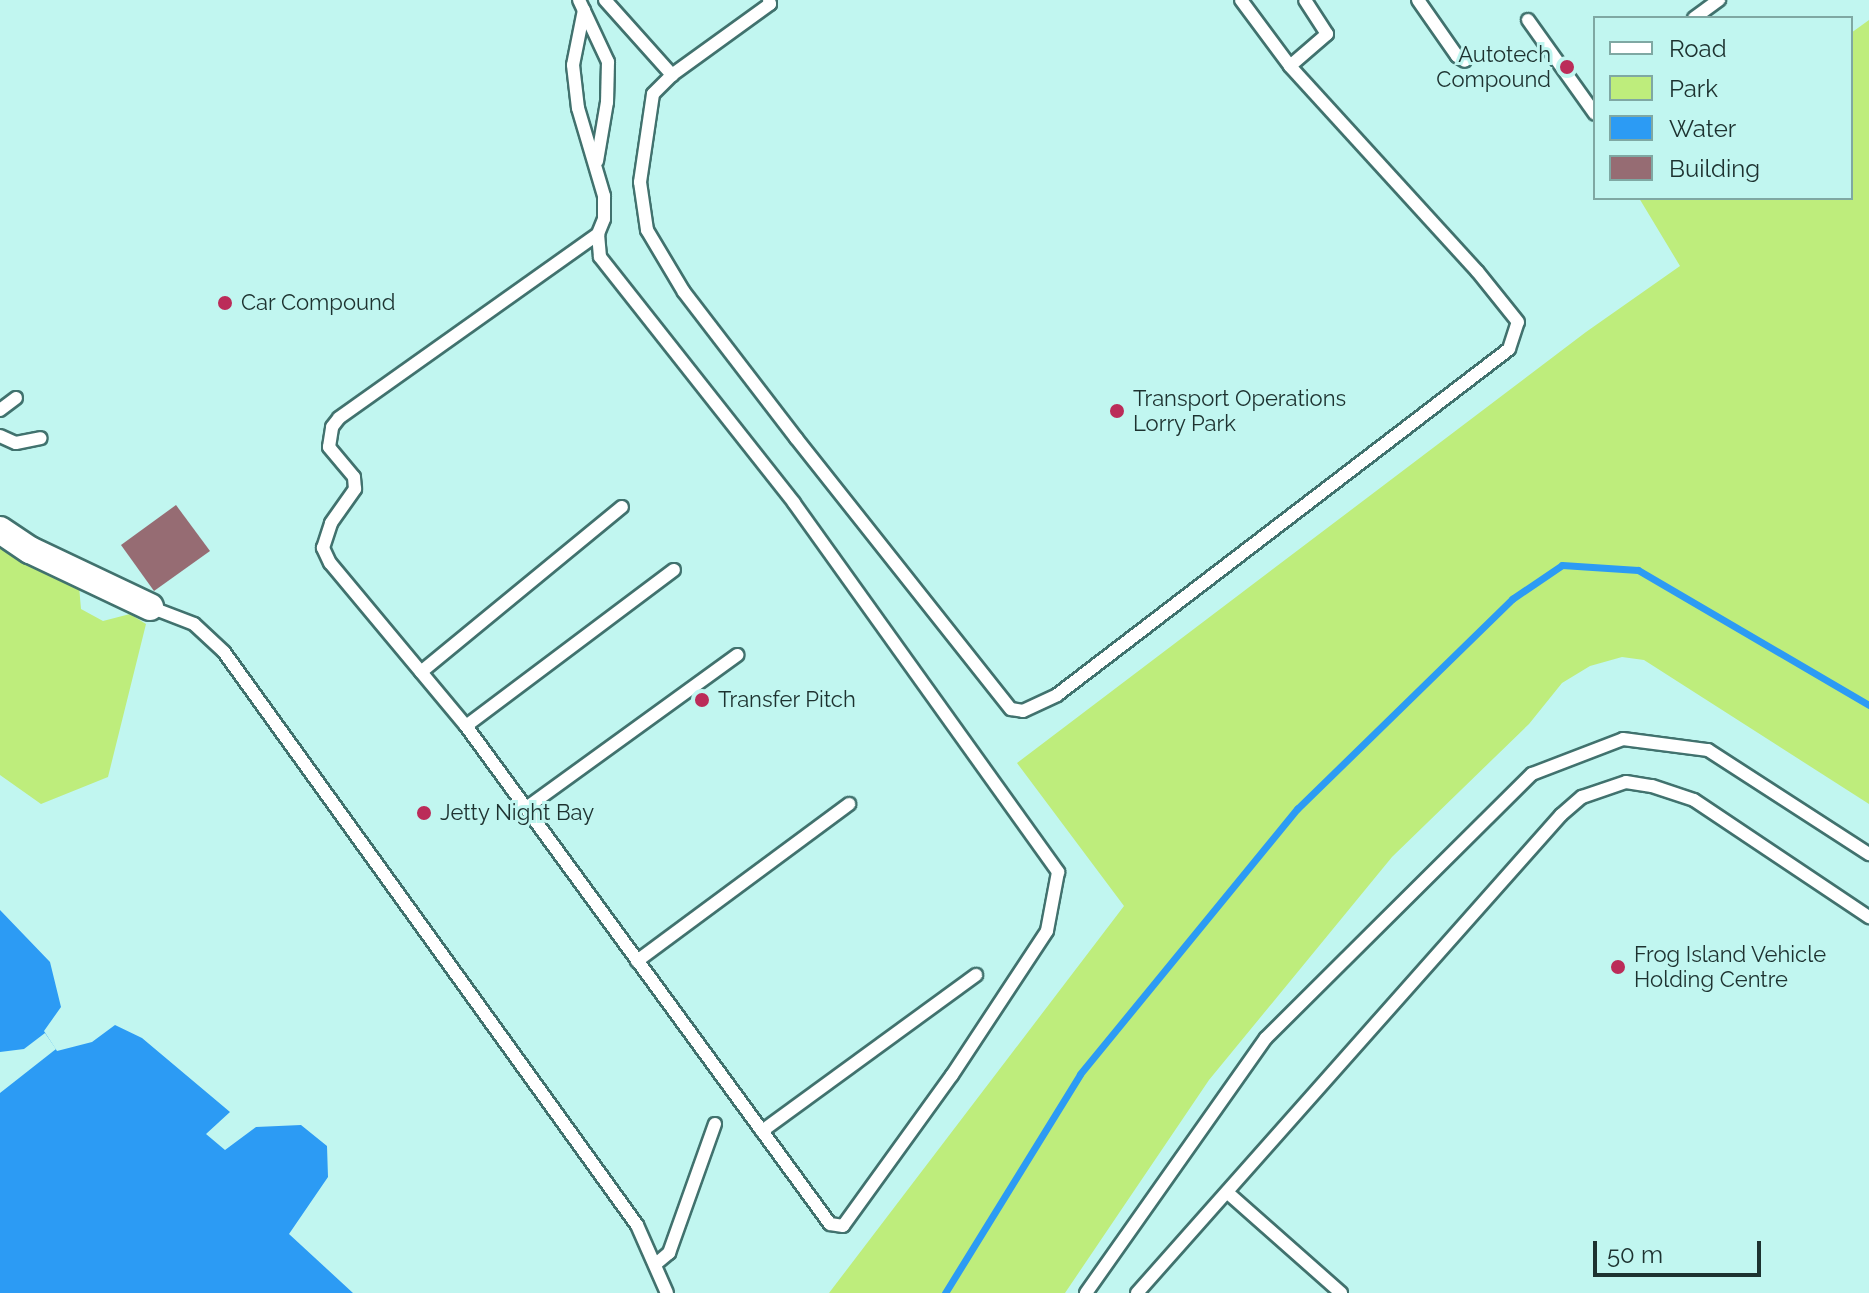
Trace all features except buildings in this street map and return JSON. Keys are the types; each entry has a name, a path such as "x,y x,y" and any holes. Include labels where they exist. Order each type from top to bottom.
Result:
{"street":[{"path":"0,530 30,550 150,607"}],"lane":[{"path":"605,0 672,75"},
{"path":"770,2 672,75 653,94 640,182 647,230 684,292 796,438 1011,709 1023,711 1057,695 1509,349 1518,322 1467,260 1290,66 1241,0"},
{"path":"1290,66 1327,34 1305,0"},
{"path":"1418,0 1457,56 1465,61"},
{"path":"1697,16 1719,0"},
{"path":"582,5 608,62 607,102 597,162"},
{"path":"582,5 573,65 578,108 597,162 604,196 604,219 598,234 600,257 794,503 1058,872 1047,931 952,1075 843,1226 830,1224 466,726 330,563 323,548 331,523 355,489 354,477 329,447 332,427 461,330 598,234"},
{"path":"1528,20 1593,111"},
{"path":"1583,98 1593,90"},
{"path":"0,410 16,398"},
{"path":"0,436 16,443 41,438"},
{"path":"421,672 622,507"},
{"path":"466,726 674,570"},
{"path":"150,607 194,624 224,652 637,1225 657,1263 667,1293"},
{"path":"526,808 737,655"},
{"path":"1086,1293 1266,1038 1532,774 1623,739 1708,750 1869,854"},
{"path":"1137,1293 1561,815 1582,797 1603,787 1626,782 1652,786 1694,800 1869,917"},
{"path":"637,961 849,804"},
{"path":"762,1131 976,975"},
{"path":"657,1263 669,1253 715,1124"},
{"path":"1228,1193 1341,1293"}],"green space":[{"path":"1869,20 1869,804 1644,660 1622,657 1590,666 1562,683 1529,724 1392,857 1209,1080 1065,1293 829,1293 1124,906 1017,763 1586,332 1680,266 1640,200 1853,200 1853,32"},
{"path":"0,546 79,586 81,609 103,621 130,614 146,624 108,777 41,804 0,775"}],"water":[{"path":"0,910 50,962 61,1007 44,1031 57,1051 92,1042 115,1025 142,1038 230,1112 206,1134 225,1150 256,1127 301,1125 327,1146 328,1177 289,1234 353,1293 0,1293"}],"pier":[{"path":"45,1033 56,1049 0,1093 0,1052 24,1049"}],"waterway":[{"path":"945,1293 1080,1074 1297,809 1512,599 1562,565 1638,570 1869,705"}],"place":[{"name":"Autotech Compound","path":"1567,67"},
{"name":"Car Compound","path":"225,303"},
{"name":"Transport Operations Lorry Park","path":"1117,411"},
{"name":"Transfer Pitch","path":"702,700"},
{"name":"Jetty Night Bay","path":"424,813"},
{"name":"Frog Island Vehicle Holding Centre","path":"1618,967"}]}
